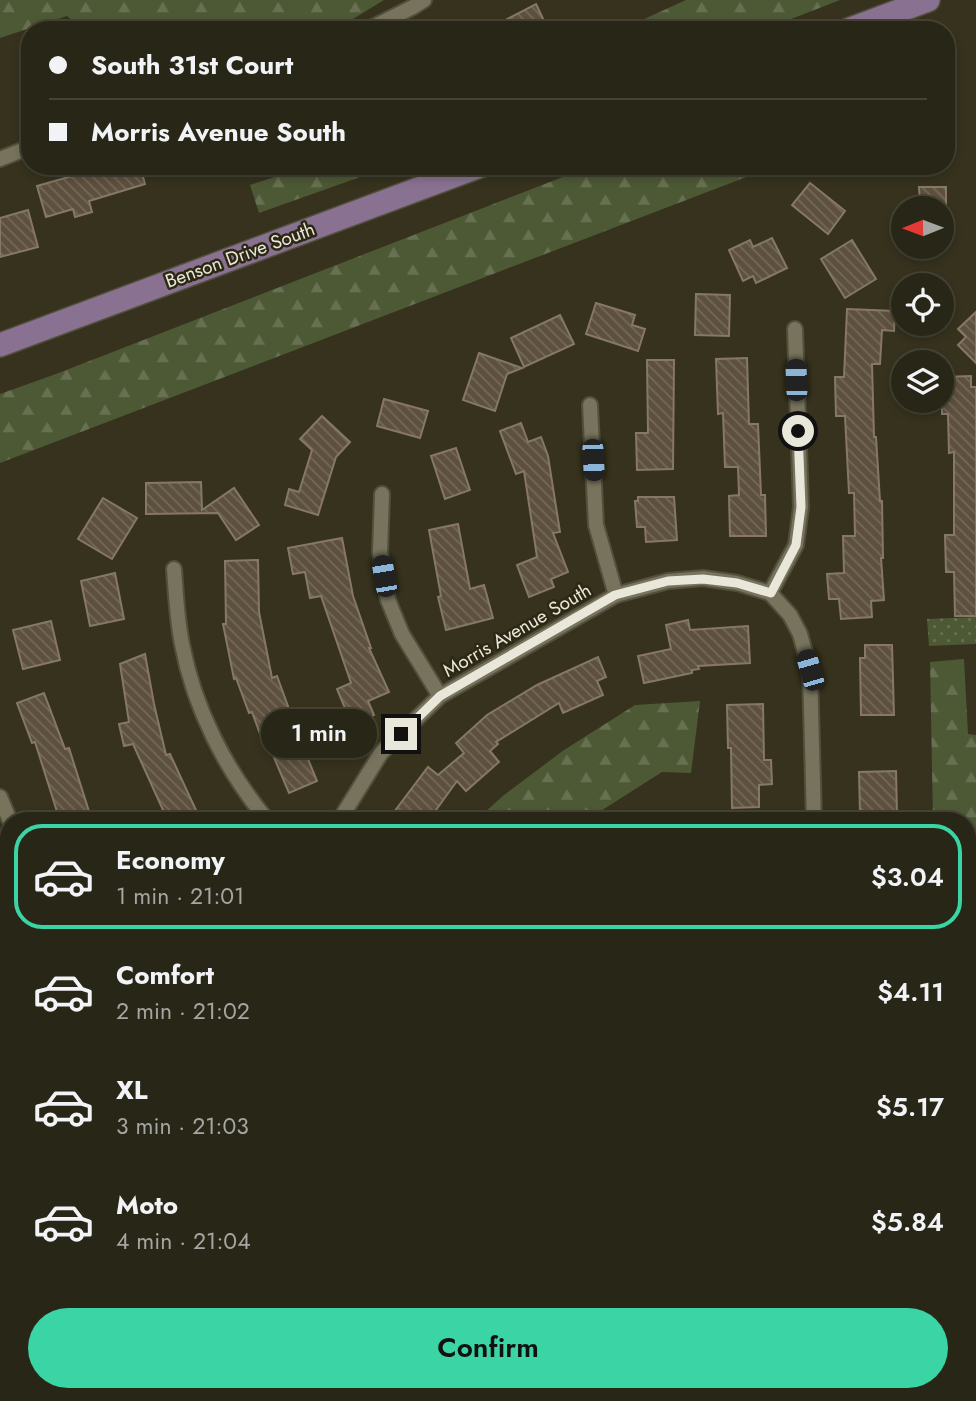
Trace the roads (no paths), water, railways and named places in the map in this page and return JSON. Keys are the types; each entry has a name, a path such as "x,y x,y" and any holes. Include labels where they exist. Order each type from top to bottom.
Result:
{"main road":[{"path":"872,21 928,0"},
{"name":"Benson Drive South","path":"0,345 456,175"}],"street":[{"path":"385,21 424,0"},
{"path":"0,159 21,151"},
{"path":"795,329 801,507 796,545 771,593 790,615 800,634 810,670 814,812"},
{"path":"590,405 596,525 615,595"},
{"path":"382,494 380,552 388,600 402,634 440,696"},
{"path":"174,569 182,645 197,699 219,749 261,812"},
{"name":"Morris Avenue South","path":"345,812 381,753 440,696 615,595 668,581 703,579 737,583 771,593"}]}
